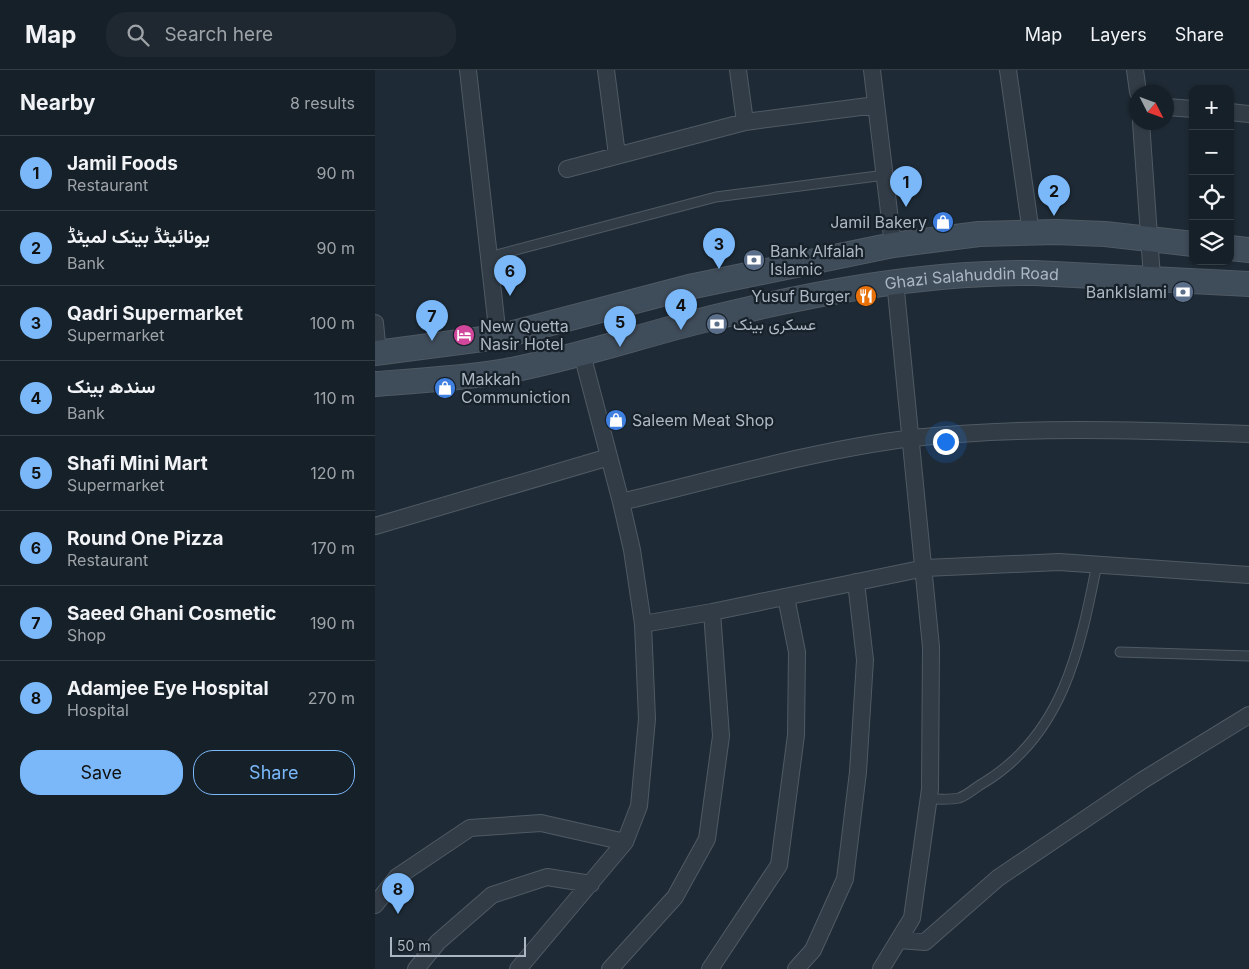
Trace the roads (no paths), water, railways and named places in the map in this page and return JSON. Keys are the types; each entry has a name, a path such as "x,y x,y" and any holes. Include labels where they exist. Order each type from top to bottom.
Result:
{"main road":[{"path":"377,353 498,337 689,287 893,245 979,234 1031,233 1105,234 1189,244"},
{"path":"1234,248 1249,250"},
{"name":"Ghazi Salahuddin Road","path":"375,384 505,371 582,354 697,322 895,281 1002,273 1152,278 1249,284"}],"street":[{"path":"468,70 498,337"},
{"path":"605,70 617,155"},
{"path":"738,70 745,122"},
{"path":"872,70 893,245"},
{"path":"1008,70 1031,233"},
{"path":"1135,70 1137,85"},
{"path":"567,170 745,122 876,104"},
{"path":"1174,108 1189,109"},
{"path":"1234,112 1249,114"},
{"path":"1142,130 1152,278"},
{"path":"881,969 911,918 929,799 931,647 925,568 895,281"},
{"path":"375,323 377,353"},
{"path":"518,969 625,842 639,806 647,719 643,624 632,550 582,354"},
{"path":"621,502 826,454 912,438 1024,430 1089,429 1249,434"},
{"path":"375,526 609,457"},
{"path":"643,624 713,612 925,568 1059,562 1249,575"},
{"path":"797,969 813,950 845,879 858,772 865,660 856,582"},
{"path":"710,969 779,865 796,734 797,652 786,597"},
{"path":"611,969 675,897 707,839 721,736 713,612"},
{"path":"899,940 925,942 998,878 1143,780 1249,715"},
{"path":"375,905 397,877 470,828 541,823 625,842"},
{"path":"416,969 438,942 492,895 547,877 591,884"}],"lane":[{"path":"489,257 716,197 885,175"},
{"path":"929,799 959,798 1004,770 1035,737 1063,693 1084,631 1097,564"},
{"path":"1120,652 1249,656"}],"place":[{"name":"Jamil Foods","path":"906,207"},
{"name":"یونائیٹڈ بینک لمیٹڈ","path":"1054,216"},
{"name":"Jamil Bakery","path":"943,222"},
{"name":"Bank Alfalah Islamic","path":"754,260"},
{"name":"Qadri Supermarket","path":"719,269"},
{"name":"BankIslami","path":"1183,292"},
{"name":"Round One Pizza","path":"510,296"},
{"name":"Yusuf Burger","path":"866,296"},
{"name":"عسکری بینک","path":"717,324"},
{"name":"سندھ بینک","path":"681,330"},
{"name":"New Quetta Nasir Hotel","path":"464,335"},
{"name":"Saeed Ghani Cosmetic","path":"432,341"},
{"name":"Shafi Mini Mart","path":"620,347"},
{"name":"Makkah Communiction","path":"445,388"},
{"name":"Saleem Meat Shop","path":"616,420"},
{"name":"Adamjee Eye Hospital","path":"398,914"}]}
